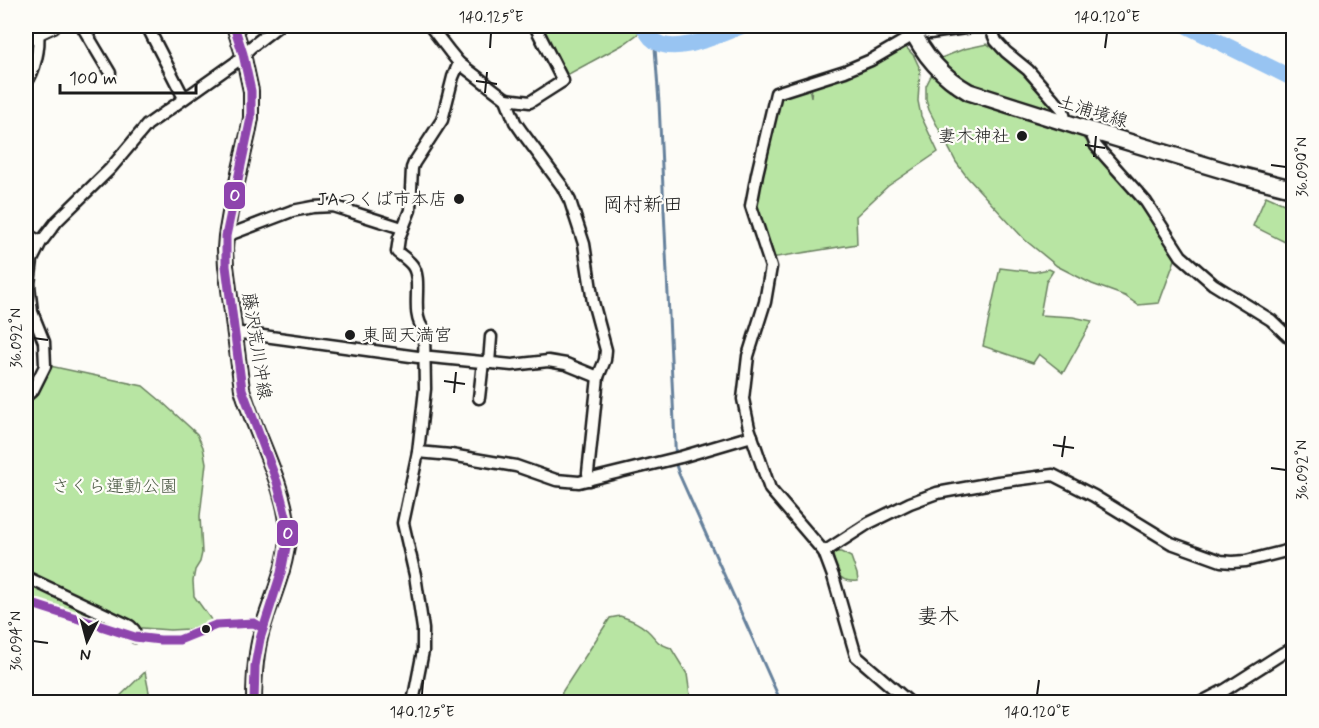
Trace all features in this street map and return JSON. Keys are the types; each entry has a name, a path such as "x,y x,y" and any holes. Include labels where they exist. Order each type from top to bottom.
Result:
{"main road":[{"name":"藤沢荒川沖線","path":"234,26 251,91 251,118 226,236 226,266 242,389 282,497 288,536 280,577 259,644 254,678 254,702"},
{"name":"土浦境線","path":"914,29 932,63 969,92 1239,175 1293,189"}],"street":[{"path":"26,39 54,26"},
{"path":"82,26 110,73"},
{"path":"147,26 184,98"},
{"path":"26,396 33,390 45,366 44,342 32,312 27,289 32,260 41,242 57,221 110,169 147,124 236,62 278,26"},
{"path":"430,26 459,63 506,99 522,132 562,186 570,201 584,244 593,302 606,350 605,360 598,377 589,480"},
{"path":"513,116 563,81 535,26"},
{"path":"909,702 856,656 824,552 770,489 748,428 743,399 748,356 765,302 771,267 751,206 776,93 862,64 914,29 930,33 990,27 996,41 1028,70 1063,110 1066,123"},
{"path":"26,82 31,74 39,46 38,33"},
{"path":"414,702 423,651 423,629 415,575 403,523 418,452 425,389 424,330 418,323 416,274 413,266 397,252 402,228 410,210 412,168 442,120 459,63"},
{"path":"506,99 530,102"},
{"path":"1090,130 1096,146 1146,202 1181,256 1214,284 1271,320 1293,342"},
{"path":"226,236 292,211 333,206 402,228"},
{"path":"26,234 41,242"},
{"path":"234,332 424,357 512,365 548,361 566,364 598,377"},
{"path":"479,398 491,337"},
{"path":"418,452 516,466 556,480 579,482 752,436"},
{"path":"824,552 890,513 937,493 1053,475 1094,496 1171,543 1221,561 1246,561 1293,549"},
{"path":"26,577 130,626 134,630 135,637"},
{"path":"1202,702 1293,648"}],"green space":[{"path":"539,26 634,26 639,33 624,44 567,75 564,74"},
{"path":"987,44 1027,74 1060,115 972,87 936,60 964,49"},
{"path":"905,46 914,56 920,69 918,101 921,116 938,152 888,186 856,216 857,244 771,258 756,210 755,199 776,105 785,93 809,87 811,97 812,85"},
{"path":"933,72 946,87 967,100 1083,137 1134,194 1176,257 1159,303 1138,305 1125,296 1092,284 1057,266 1025,240 956,162 926,100 926,86"},
{"path":"1266,196 1293,208 1293,246 1253,226"},
{"path":"1000,268 1034,272 1049,269 1053,271 1046,282 1040,315 1092,321 1063,373 1039,354 1033,363 983,346"},
{"name":"さくら運動公園","path":"50,366 143,386 197,434 203,447 206,463 200,516 202,553 195,570 194,596 212,621 189,629 128,627 26,596 26,401 43,383"},
{"path":"833,552 841,552 851,557 858,581 845,580 838,574"},
{"path":"620,616 641,625 659,643 671,648 687,674 691,702 560,702 562,692 610,618"},
{"path":"145,672 151,702 114,702"}],"water":[{"path":"735,26 750,26 697,46 696,41"}],"waterway":[{"path":"643,26 651,38 660,44 671,46 696,43 742,26"},
{"path":"1187,26 1294,79"},
{"path":"652,40 655,48 659,103 676,465 781,702"}],"transit line":[{"name":"O","path":"234,26 251,91 251,118 226,236 226,266 242,389 277,482 287,520 288,537 281,573 260,639 255,666 254,702"},
{"name":"O","path":"26,602 135,637 160,640 179,640 216,625 254,623 263,628"}],"place":[{"name":"妻木神社","path":"1022,136"},
{"name":"JAつくば市本店","path":"459,199"},
{"name":"東岡天満宮","path":"350,335"}],"district":[{"name":"岡村新田","path":"643,204"},
{"name":"妻木","path":"938,616"}]}
